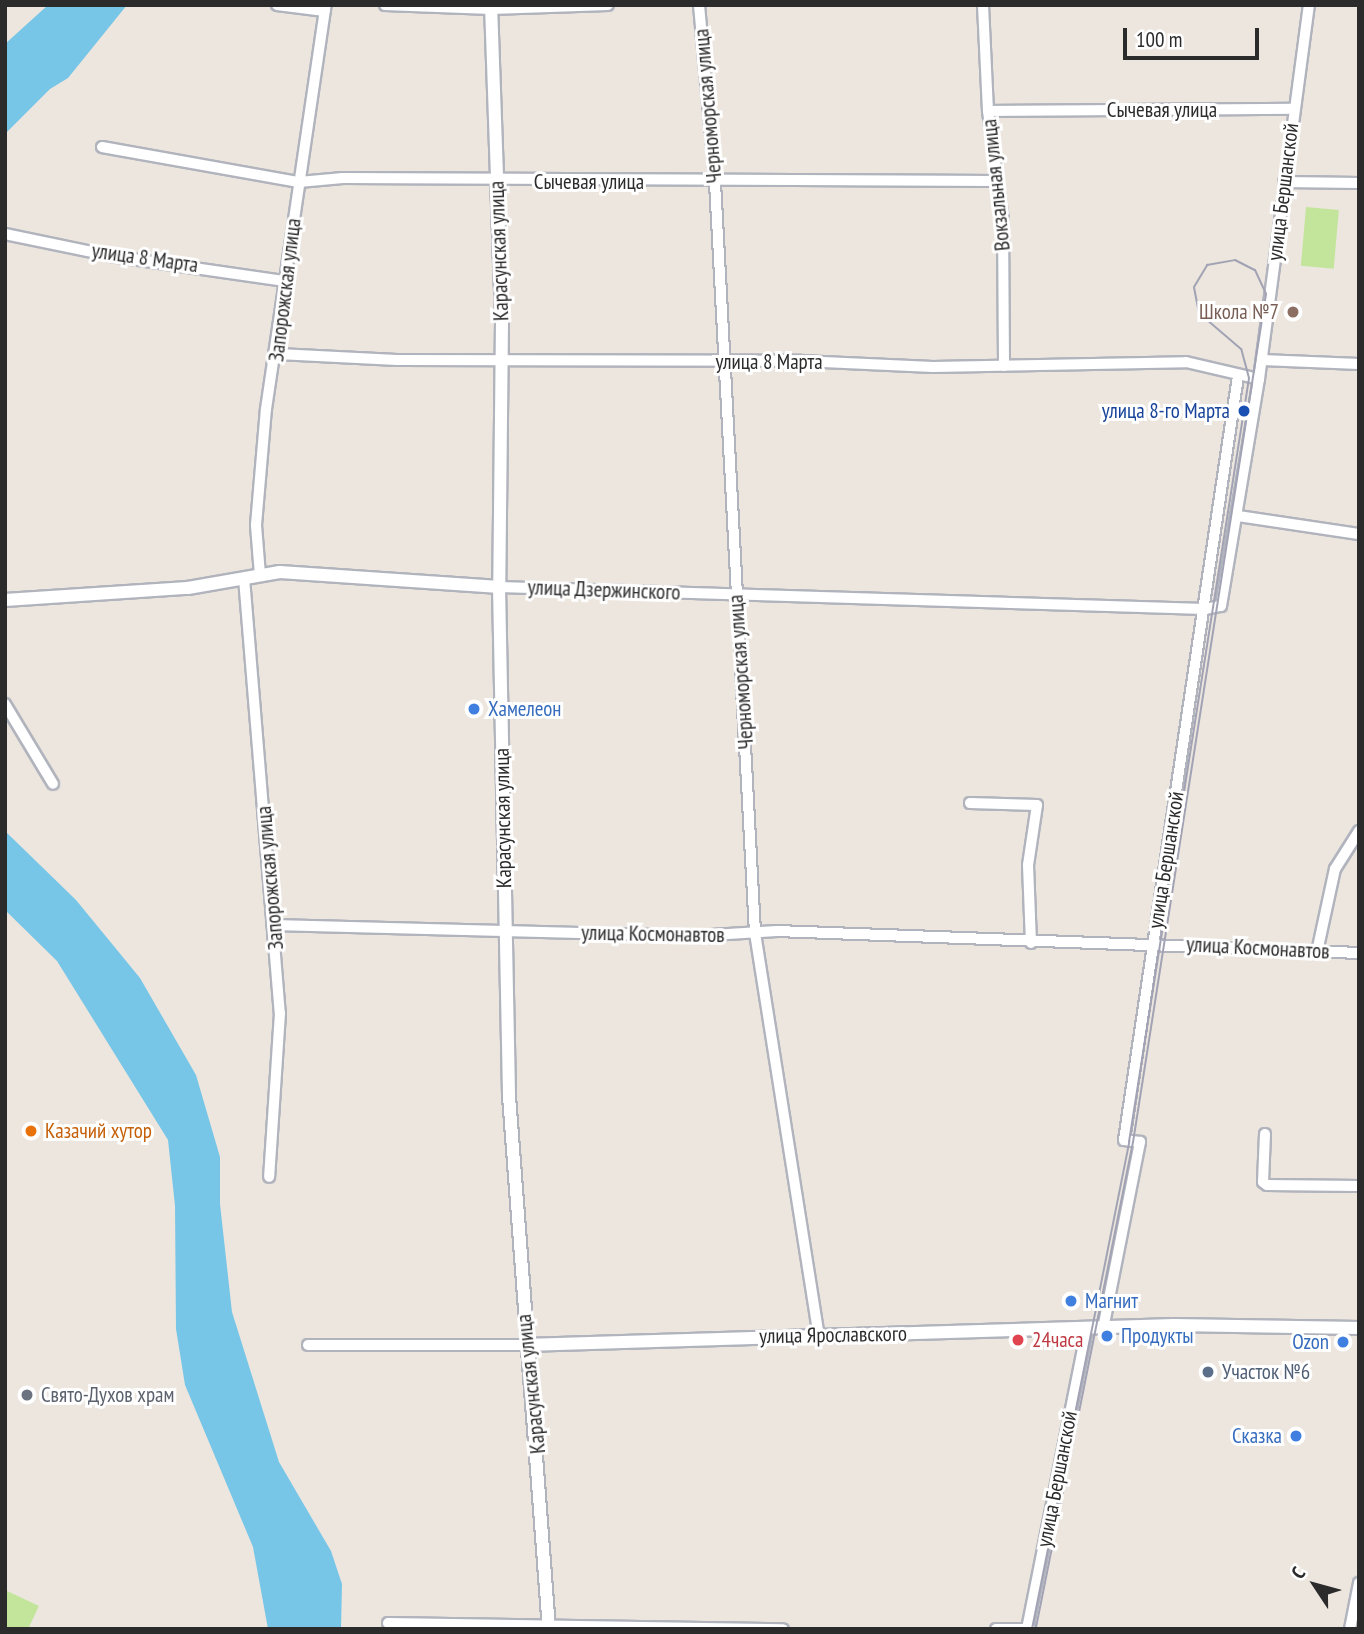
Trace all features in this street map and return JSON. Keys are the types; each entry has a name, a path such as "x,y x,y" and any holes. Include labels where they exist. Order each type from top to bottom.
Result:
{"street":[{"path":"277,5 325,8"},
{"path":"385,5 608,5"},
{"name":"Черноморская улица","path":"699,5 715,182 755,933 819,1335"},
{"name":"Вокзальная улица","path":"983,5 988,111 1003,220 1004,366"},
{"name":"улица Бершанской","path":"1205,609 1221,606 1238,516 1262,360 1309,5"},
{"name":"Карасунская улица","path":"491,7 501,358 499,587 509,1096 548,1626"},
{"name":"Запорожская улица","path":"260,575 256,525 266,409 278,354 285,281 325,8"},
{"name":"Сычевая улица","path":"988,111 1294,109"},
{"name":"Сычевая улица","path":"102,147 299,182 343,178 496,182 996,181"},
{"path":"1284,182 1359,183"},
{"name":"улица 8 Марта","path":"5,234 111,256 285,281"},
{"name":"улица 8 Марта","path":"278,354 397,360 501,358 1004,366 1186,362 1259,379"},
{"path":"1262,360 1359,364"},
{"name":"улица Бершанской","path":"1103,1329 1140,1142 1124,1140 1238,376"},
{"path":"1238,516 1359,534"},
{"name":"улица Дзержинского","path":"5,600 188,588 280,572 499,587 1205,609"},
{"name":"Запорожская улица","path":"244,578 280,1013 269,1177"},
{"path":"5,704 53,784"},
{"path":"970,803 1037,806 1028,865 1031,943"},
{"path":"1317,952 1335,869 1359,831"},
{"name":"улица Космонавтов","path":"273,926 682,936 755,933 1031,943 1154,943 1359,953"},
{"path":"1265,1134 1263,1182 1267,1185 1359,1186"},
{"name":"улица Ярославского","path":"308,1345 526,1345 1103,1329 1359,1328"},
{"name":"улица Бершанской","path":"1028,1629 1087,1330"},
{"path":"1350,1629 1359,1583"},
{"path":"388,1623 783,1629"},
{"path":"996,1629 1028,1629"}],"green space":[{"path":"1306,207 1339,210 1334,269 1301,266"},
{"path":"5,1590 39,1606 28,1629 5,1629"}],"water":[{"path":"48,5 127,5 68,78 50,89 5,134 5,44"},
{"path":"5,831 76,900 140,978 196,1075 220,1157 220,1204 232,1312 279,1462 331,1551 342,1584 341,1629 268,1629 253,1547 185,1385 176,1329 175,1206 168,1140 57,961 5,910"}],"tram line":[{"path":"1032,1629 1129,1142 1249,378 1241,349 1199,313 1194,287 1207,265 1235,260 1255,270 1266,294 1133,1142 1036,1629"}],"place":[{"name":"Школа №7","path":"1293,312"},
{"name":"улица 8-го Марта","path":"1244,411"},
{"name":"Хамелеон","path":"474,709"},
{"name":"Казачий хутор","path":"31,1131"},
{"name":"Магнит","path":"1071,1301"},
{"name":"Продукты","path":"1107,1336"},
{"name":"24часа","path":"1018,1340"},
{"name":"Ozon","path":"1343,1342"},
{"name":"Участок №6","path":"1208,1372"},
{"name":"Свято-Духов храм","path":"27,1395"},
{"name":"Сказка","path":"1296,1436"}]}
